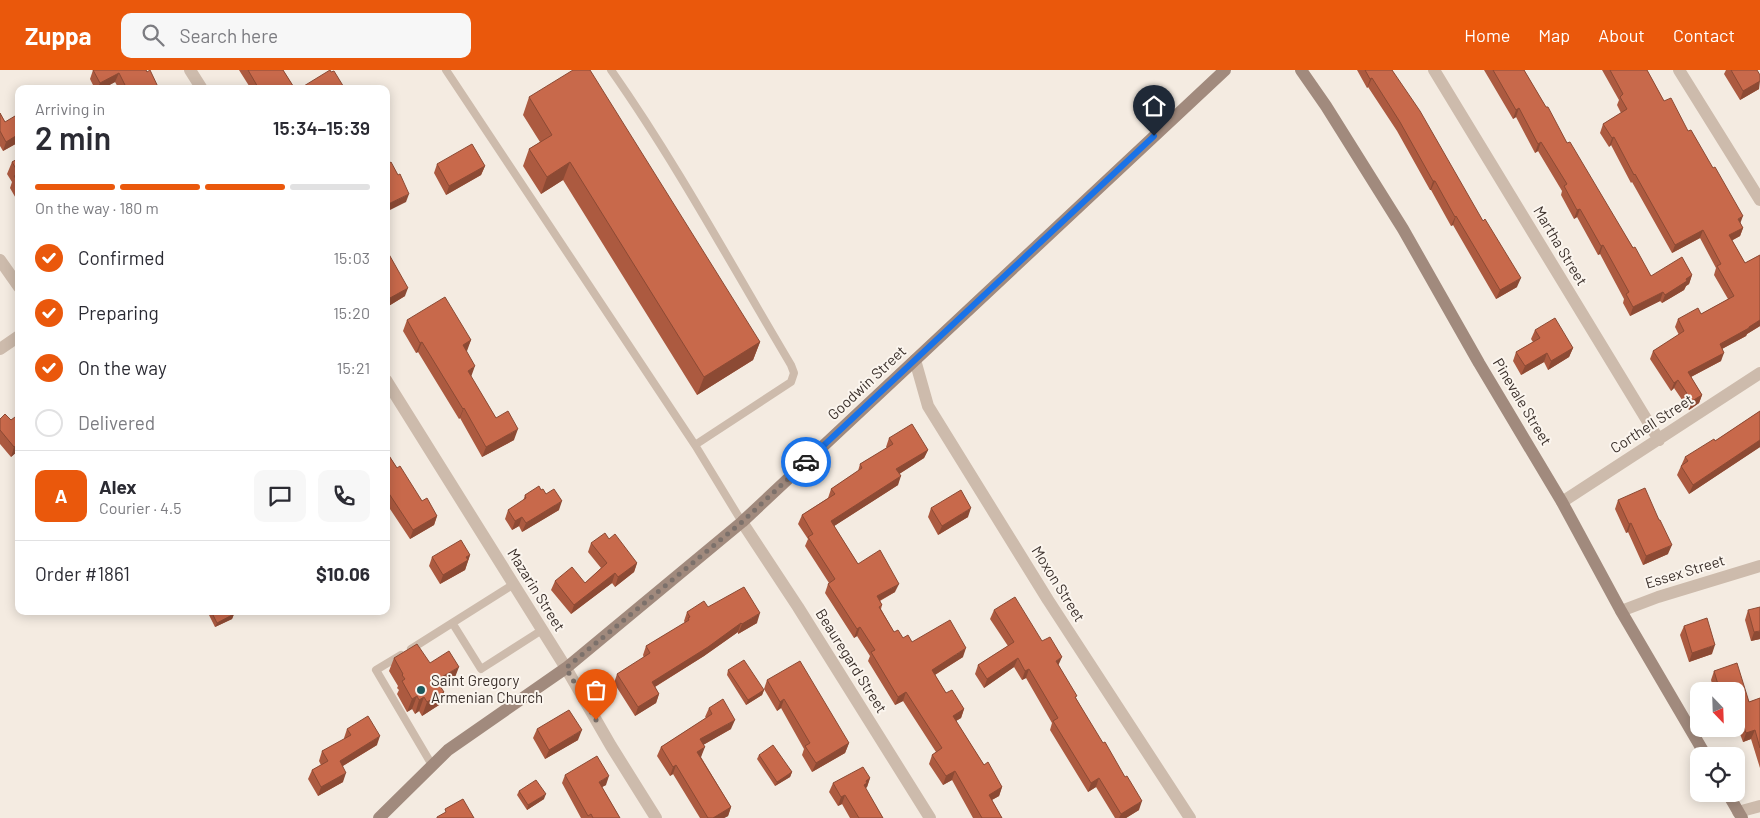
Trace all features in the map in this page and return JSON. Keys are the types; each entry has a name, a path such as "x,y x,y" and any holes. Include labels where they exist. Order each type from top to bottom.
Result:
{"main road":[{"name":"Goodwin Street","path":"380,818 448,750 566,668 742,522 1225,70"},
{"name":"Pinevale Street","path":"1301,70 1326,106 1403,229 1479,363 1562,502 1620,610 1701,747"},
{"path":"1733,802 1740,815"}],"street":[{"path":"190,70 199,85"},
{"name":"Martha Street","path":"1434,70 1659,440"},
{"path":"1679,70 1760,200"},
{"path":"0,260 15,281"},
{"path":"0,349 15,339"},
{"name":"Moxon Street","path":"915,360 928,406 1054,608 1190,818"},
{"name":"Corthell Street","path":"1562,502 1760,374"},
{"name":"Mazarin Street","path":"390,386 566,668 611,746 656,818"},
{"name":"Beauregard Street","path":"742,522 798,607 930,818"},
{"name":"Essex Street","path":"1620,610 1760,566"},
{"path":"1740,815 1760,806"}],"lane":[{"path":"446,70 695,445 742,522"},
{"path":"611,70 640,111 682,180 794,373 790,382 695,445"},
{"path":"432,765 376,670 453,624 514,584"},
{"path":"453,624 480,669 542,630"}],"building":[{"path":"93,70 146,70 147,72 150,70 157,85 125,85 119,73 100,83"},
{"path":"248,70 283,70 292,85 257,85"},
{"path":"330,70 331,72 334,71 343,85 306,85"},
{"path":"573,70 590,70 760,342 704,377 570,162 547,177 529,149 552,135 529,97"},
{"path":"1365,70 1392,70 1420,111 1483,221 1485,219 1521,278 1500,290 1435,181 1433,181 1400,122"},
{"path":"1493,70 1524,70 1546,107 1548,107 1567,143 1570,142 1651,276 1682,257 1692,275 1686,279 1687,281 1665,295 1663,292 1633,307 1626,294 1629,292 1603,245 1601,246 1580,209 1577,210 1564,186 1567,184 1541,142 1538,144 1519,108 1516,110"},
{"path":"1610,70 1647,70 1664,101 1671,98 1688,131 1691,130 1713,168 1715,167 1743,216 1738,219 1743,228 1729,235 1745,263 1760,255 1760,320 1720,344 1724,353 1688,372 1702,395 1692,401 1678,380 1674,383 1653,351 1684,331 1678,319 1698,308 1701,314 1734,296 1717,266 1721,264 1703,230 1675,245 1614,137 1612,138 1603,124 1627,109 1620,97 1623,94"},
{"path":"1731,70 1757,70 1760,75 1760,81 1743,91"},
{"path":"0,113 5,122 15,116 15,136 6,142 0,131"},
{"path":"472,144 485,166 449,186 437,164"},
{"path":"390,163 398,175 400,174 409,194 390,203"},
{"path":"390,256 408,288 390,298"},
{"path":"445,297 471,340 463,345 475,366 468,371 496,418 508,411 518,429 486,447 464,408 422,342 420,343 407,320"},
{"path":"1555,318 1573,348 1551,361 1547,353 1525,366 1516,352 1540,338 1535,330"},
{"path":"1760,411 1760,440 1693,485 1681,466 1688,461 1685,457 1714,439 1715,441"},
{"path":"5,414 11,420 15,417 14,447 0,430 0,419"},
{"path":"912,424 928,450 896,469 901,476 831,521 858,564 880,550 899,584 877,596 882,605 879,607 894,632 898,630 903,638 908,635 912,642 950,620 966,648 932,670 946,693 952,690 964,709 953,716 984,765 988,762 1002,787 989,795 1002,818 982,818 955,771 946,776 932,755 942,748 906,692 898,697 871,652 875,650 860,627 857,629 828,584 835,579 808,537 813,534 802,515 835,494 831,489 862,468 860,464 893,444 889,438"},
{"path":"390,457 397,468 400,466 422,501 427,498 437,516 413,530 390,495"},
{"path":"539,486 546,494 554,489 562,501 526,523 522,517 515,521 508,510 526,498 525,495"},
{"path":"1645,488 1672,545 1646,556 1618,500"},
{"path":"961,490 971,508 942,526 931,508"},
{"path":"605,533 609,539 615,534 637,563 618,577 615,573 574,605 555,581 572,567 585,583 607,563 591,543"},
{"path":"461,540 470,555 466,557 468,560 443,575 432,557"},
{"path":"744,587 760,613 741,623 708,647 652,682 659,694 638,707 617,674 650,653 646,646 689,620 688,618 690,617 687,612 704,601 708,607"},
{"path":"1015,597 1042,641 1050,637 1062,657 1056,661 1077,696 1075,697 1142,801 1121,814 1099,778 1091,783 1053,721 1058,718 1029,669 1025,671 1018,658 987,679 978,665 1014,642 994,610"},
{"path":"1760,607 1760,631 1754,632 1748,610"},
{"path":"213,615 232,615 217,623"},
{"path":"1707,618 1715,645 1692,653 1684,626"},
{"path":"417,644 430,663 449,651 459,667 440,678 443,683 440,686 444,692 427,702 424,697 419,700 417,696 412,699 402,681 405,679 394,658"},
{"path":"744,660 764,690 748,700 728,670"},
{"path":"800,661 849,743 816,763 805,746 810,743 784,699 780,702 767,680"},
{"path":"1737,663 1743,682 1717,682 1714,671"},
{"path":"1745,689 1749,702 1760,698 1760,748 1755,730 1746,733"},
{"path":"723,699 735,720 700,739 705,747 697,752 731,807 713,818 708,818 676,765 673,767 661,747 712,714 709,708"},
{"path":"569,710 582,730 549,750 537,729"},
{"path":"368,716 380,736 340,761 346,773 321,787 312,770 328,761 322,751 351,735 347,729"},
{"path":"773,745 792,772 777,782 759,755"},
{"path":"597,756 609,776 599,782 620,818 593,818 591,814 588,816 565,775"},
{"path":"863,767 870,778 864,785 883,818 859,818 845,795 841,797 833,783"},
{"path":"536,780 546,794 528,805 519,791"},
{"path":"463,799 474,818 437,818 446,812 445,809"}],"way so far":[{"path":"596,720 566,668 742,522 806,462"}],"place":[{"name":"Saint Gregory Armenian Church","path":"421,690"}],"route":[{"path":"806,462 1154,136"}]}
